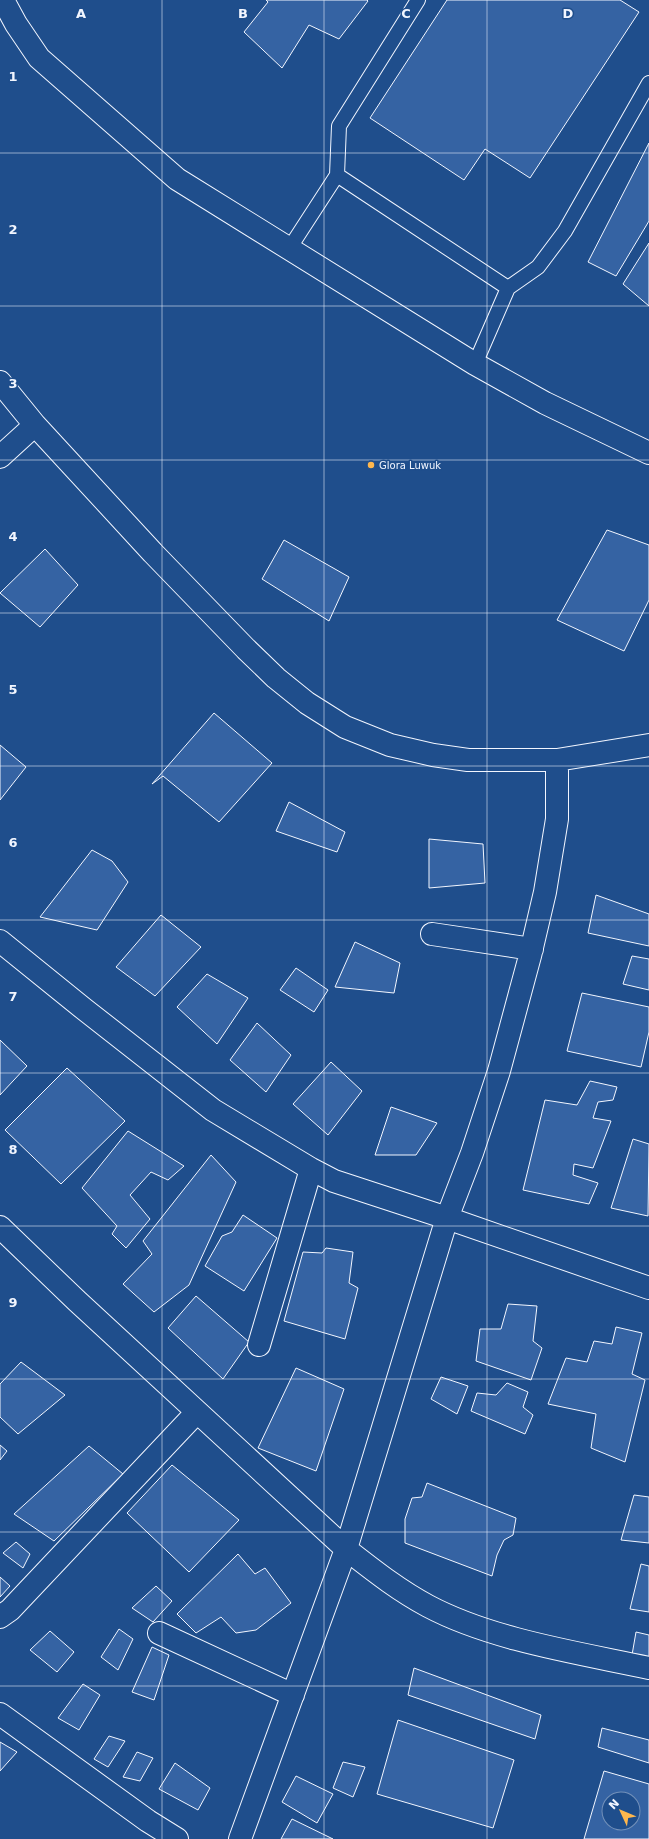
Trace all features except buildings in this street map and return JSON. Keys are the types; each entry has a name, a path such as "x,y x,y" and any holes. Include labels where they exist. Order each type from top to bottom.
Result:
{"main road":[{"path":"3,0 16,24 39,58 177,179 289,250 475,364 545,403 649,452"},
{"path":"0,382 35,425 153,553 246,649 276,678 307,703 345,727 390,745 433,755 468,760 557,760 649,745"},
{"path":"0,457 35,425"},
{"path":"240,1839 346,1549 447,1218 472,1153 499,1071 532,949 545,892 556,819 557,760"},
{"path":"432,934 532,949"},
{"path":"0,941 213,1110 311,1169 334,1181 447,1218 649,1288"},
{"path":"259,1345 311,1169"},
{"path":"0,1227 77,1301 346,1549 392,1585 429,1607 476,1627 544,1646 649,1668"},
{"path":"0,1617 15,1604 197,1412"},
{"path":"159,1633 293,1695"},
{"path":"0,1714 148,1821 177,1839"}],"lane":[{"path":"289,250 337,175 339,126 418,0"},
{"path":"475,364 508,288 538,267 565,231 649,82"},
{"path":"337,175 508,288"}],"place":[{"name":"Glora Luwuk","path":"371,465"}]}
